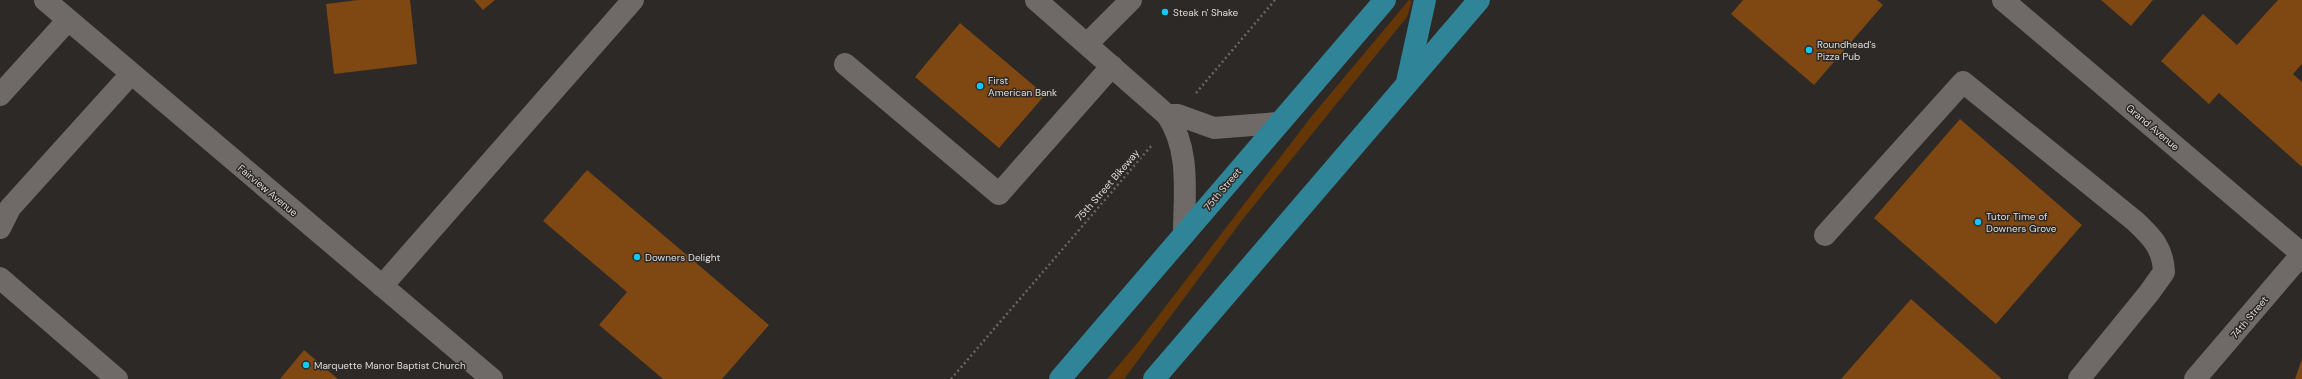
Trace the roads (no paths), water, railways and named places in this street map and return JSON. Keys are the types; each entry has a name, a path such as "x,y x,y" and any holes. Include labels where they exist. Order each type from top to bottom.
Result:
{"main road":[{"name":"75th Street","path":"1060,379 1385,0"},
{"path":"1406,85 1425,0"},
{"path":"1154,379 1479,0"}],"street":[{"name":"Fairview Avenue","path":"45,0 492,379"},
{"path":"382,286 633,0"},
{"path":"1036,0 1172,118 1180,138 1185,168 1184,234"},
{"path":"1087,44 1130,0"},
{"name":"Grand Avenue","path":"2003,0 2302,254"},
{"path":"0,95 68,20"},
{"path":"845,64 999,194 1112,66"},
{"path":"0,228 5,204 131,74"},
{"path":"1826,235 1963,82 2135,221 2153,238 2160,250 2164,272 2149,293 2079,379"},
{"path":"1172,118 1214,128 1278,123"},
{"name":"74th Street","path":"2195,379 2302,254"},
{"path":"0,278 117,379"}],"place":[{"name":"Steak n' Shake","path":"1165,12"},
{"name":"Roundhead's Pizza Pub","path":"1809,50"},
{"name":"First American Bank","path":"980,86"},
{"name":"Tutor Time of Downers Grove","path":"1978,222"},
{"name":"Downers Delight","path":"637,257"},
{"name":"Marquette Manor Baptist Church","path":"306,365"}]}
